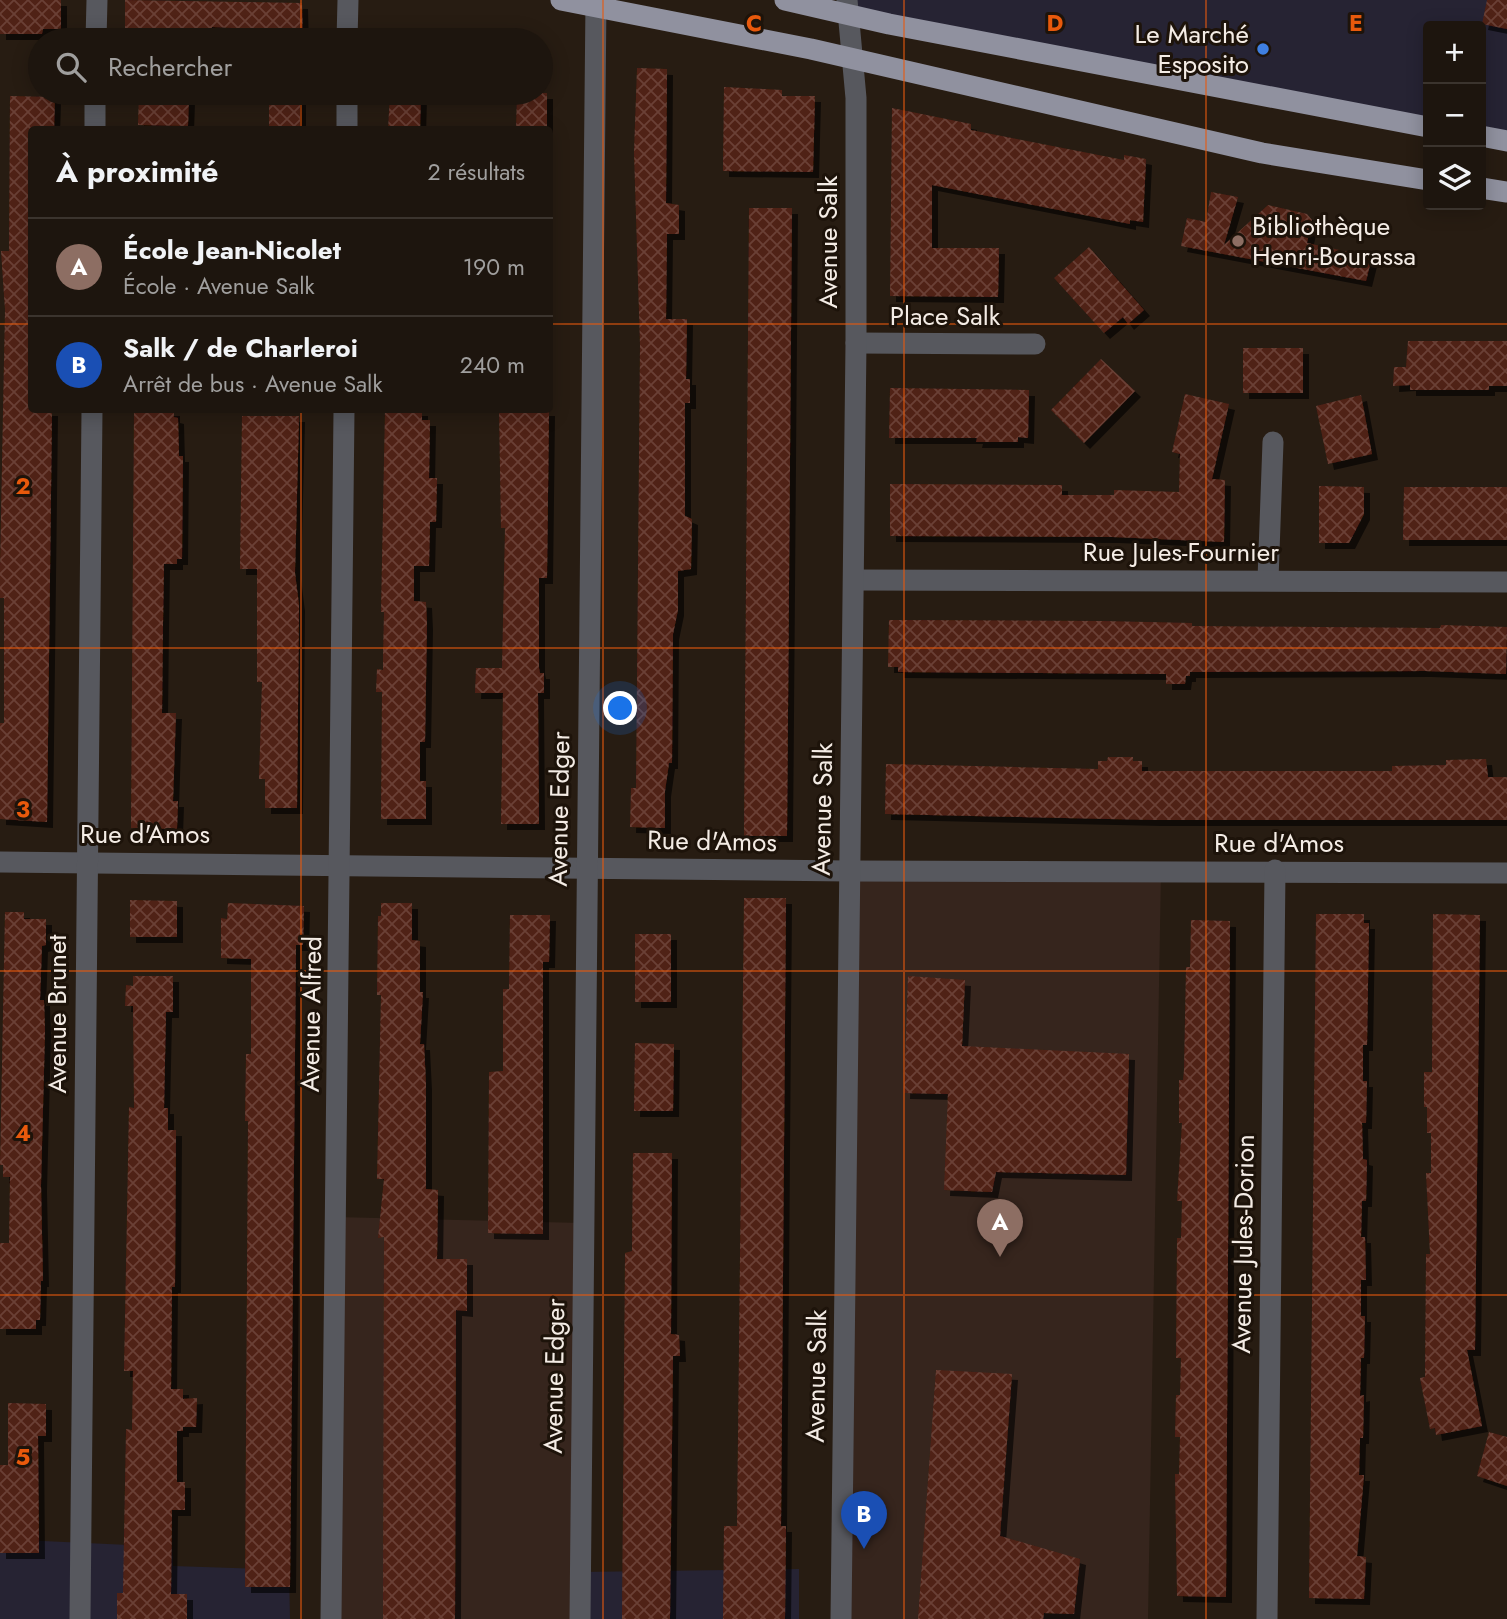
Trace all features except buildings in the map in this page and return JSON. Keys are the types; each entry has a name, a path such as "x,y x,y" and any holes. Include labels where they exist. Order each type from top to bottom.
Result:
{"main road":[{"path":"561,0 596,3 1262,153 1423,179"},
{"path":"785,0 848,7 1423,126"},
{"path":"1486,137 1507,141"},
{"path":"1486,189 1507,192"}],"street":[{"path":"96,28 97,0"},
{"path":"348,0 348,28"},
{"name":"Avenue Edger","path":"580,1619 596,3"},
{"name":"Avenue Salk","path":"841,1619 848,871 855,580 856,98 848,7"},
{"path":"95,105 95,126"},
{"path":"347,105 347,126"},
{"name":"Place Salk","path":"856,343 1035,344"},
{"name":"Avenue Brunet","path":"80,1619 92,413"},
{"name":"Avenue Alfred","path":"331,1619 344,413"},
{"path":"1268,579 1273,442"},
{"name":"Rue Jules-Fournier","path":"855,580 1268,579 1507,582"},
{"name":"Rue d'Amos","path":"0,862 848,871 1275,870 1507,873"},
{"name":"Avenue Jules-Dorion","path":"1267,1619 1275,870"}],"shaded area":[{"path":"846,0 1507,0 1507,141 1486,137 1486,21 1423,21 1423,125 849,15"},
{"path":"848,871 1161,871 1148,1619 841,1619"},
{"path":"336,1217 583,1223 580,1619 331,1619"},
{"path":"0,1539 172,1547 173,1566 289,1570 290,1619 0,1619"},
{"path":"799,1569 799,1619 580,1619 580,1572"}],"place":[{"name":"Le Marché Esposito","path":"1263,49"},
{"name":"Bibliothèque Henri-Bourassa","path":"1238,241"},
{"name":"École Jean-Nicolet","path":"1000,1257"},
{"name":"Salk / de Charleroi","path":"864,1549"}]}
